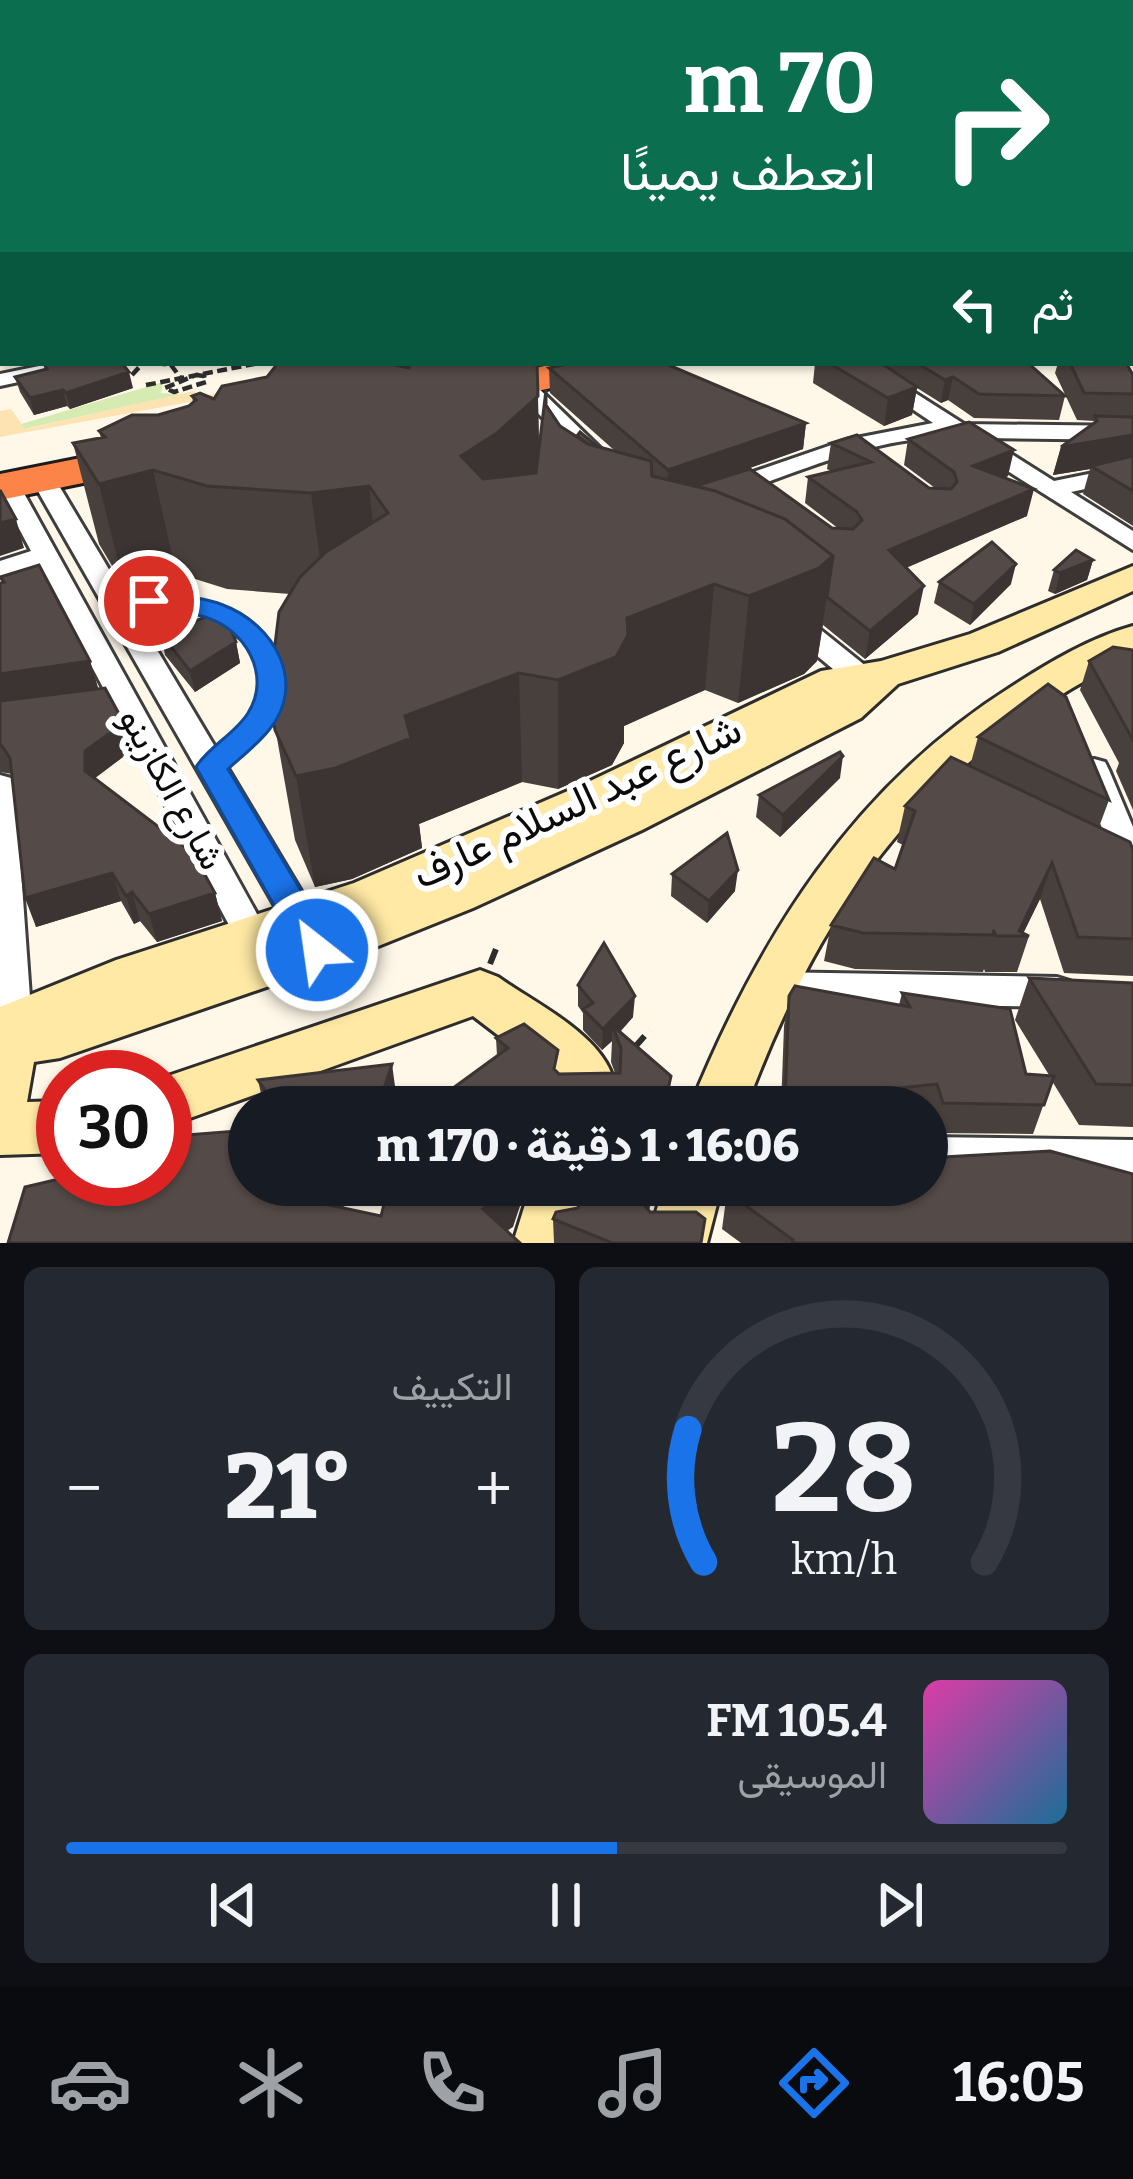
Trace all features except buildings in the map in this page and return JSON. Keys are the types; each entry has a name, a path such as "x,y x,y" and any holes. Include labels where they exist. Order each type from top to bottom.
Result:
{"highway":[{"path":"432,388 505,373 583,366"},
{"path":"13,478 184,414"}],"street":[{"path":"859,366 1133,542"},
{"path":"0,380 58,368"},
{"path":"505,373 572,448 612,470"},
{"path":"706,496 760,487 854,446 901,434 959,429 1133,434"},
{"path":"854,446 882,466"},
{"path":"1051,489 1133,472"},
{"name":"شارع الكازينو","path":"13,478 112,700 261,952"},
{"name":"شارع الكازينو","path":"13,478 116,604 310,936"},
{"path":"0,568 45,555"},
{"name":"شارع عبد السلام عارف","path":"8,1033 60,1035 310,936 817,689 872,679 984,643 1133,577"},
{"path":"770,603 872,679"},
{"path":"727,1086 769,987 818,898 871,827 949,777 990,717 1059,687 1133,639"},
{"path":"112,700 167,692"},
{"path":"1081,740 1133,867"},
{"path":"0,786 8,1033 0,1100"},
{"path":"1092,848 1133,867"},
{"path":"769,987 1088,993"},
{"path":"192,1093 480,992 583,1069 591,1086"},
{"path":"0,1129 36,1128"},
{"path":"948,1155 1133,1158"},
{"path":"543,1243 554,1206"},
{"path":"677,1243 687,1206"}],"lane":[{"path":"116,604 149,601 210,609 235,620 267,654 273,675 270,699 259,723 211,767"}],"path":[{"path":"132,375 140,366"},
{"path":"175,366 181,378 184,414"},
{"path":"146,386 248,366"},
{"path":"262,366 267,370"},
{"path":"206,378 203,384 184,414 166,390 168,383 206,378"}],"green space":[{"path":"163,382 161,393 183,394 24,429 21,424"}],"sand":[{"path":"349,368 347,373 0,437 0,411 11,409 25,429 194,391 198,397"}],"route":[{"path":"149,601 210,609 235,620 267,654 273,675 270,699 259,723 211,767 317,950"}]}
